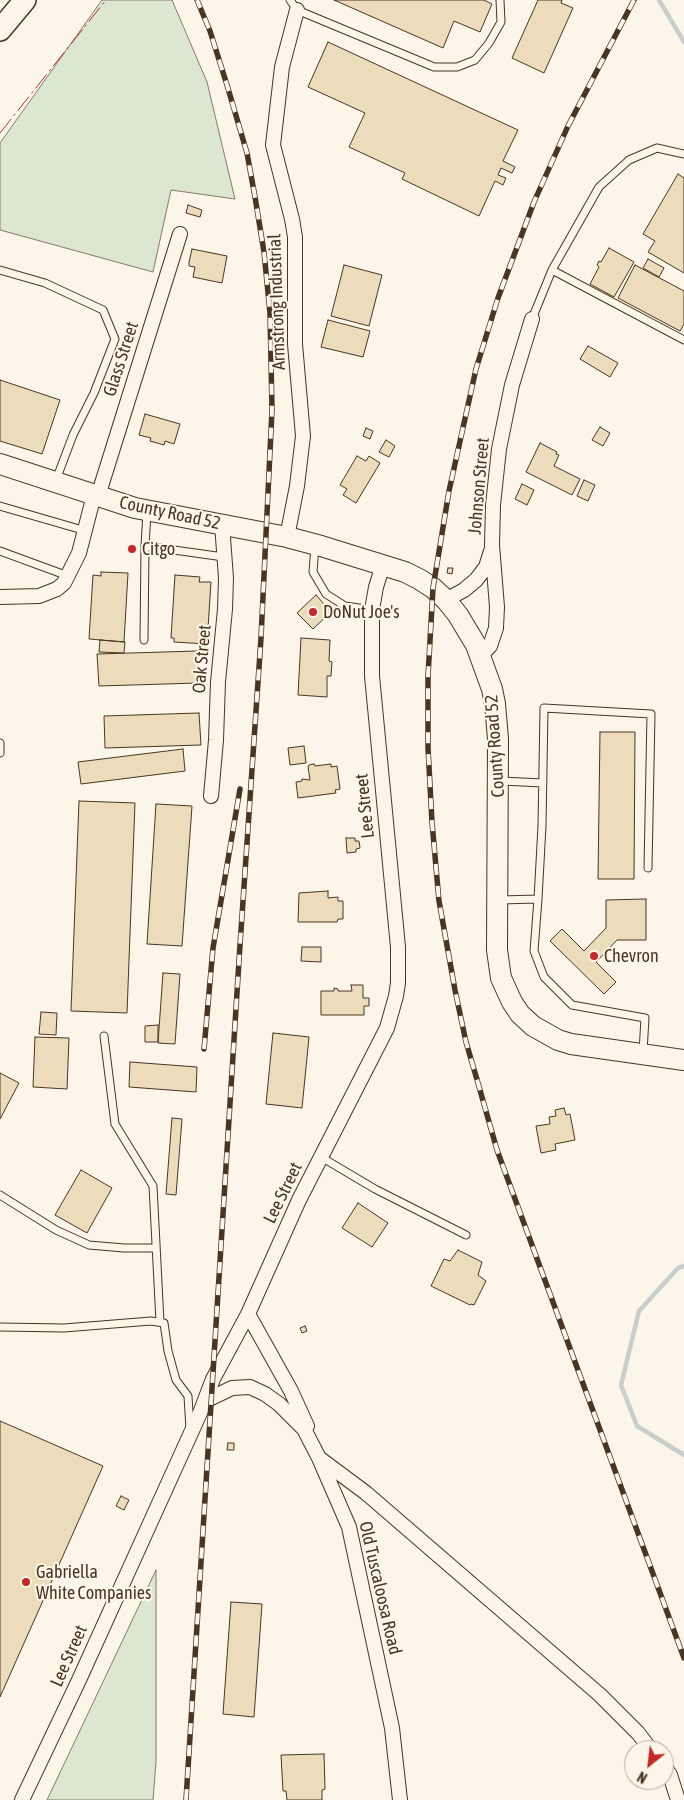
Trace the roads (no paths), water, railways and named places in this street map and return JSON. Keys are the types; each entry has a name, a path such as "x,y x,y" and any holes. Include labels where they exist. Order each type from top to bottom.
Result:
{"main road":[{"path":"0,30 25,0"}],"street":[{"name":"Armstrong Industrial","path":"287,537 297,486 303,420 294,344 295,237 273,145 282,67 294,5"},
{"name":"Glass Street","path":"68,576 86,532 180,234"},
{"name":"Johnson Street","path":"481,655 490,646 496,628 497,607 492,545 494,505 502,434 512,385 532,319"},
{"name":"County Road 52","path":"0,464 96,496 147,510 287,537 383,565 419,579 434,588 458,615 481,655 495,704 498,739 497,950 501,978 512,1002 520,1014 533,1026 558,1040 571,1044 684,1060"},
{"name":"Oak Street","path":"211,796 216,740 218,682 225,609 226,578 222,524"},
{"path":"446,600 464,590 476,580 486,567 492,545"},
{"name":"Lee Street","path":"22,1800 79,1680 205,1401 213,1379 248,1314 299,1200 387,1028 398,983 398,947 396,910 372,676 372,610 376,586 383,565"},
{"path":"0,597 48,594 57,589 68,576"},
{"name":"Old Tuscaloosa Road","path":"248,1314 291,1391 348,1527 392,1728 400,1800"},
{"path":"205,1401 232,1388 250,1387 265,1394 286,1409 304,1429 319,1458 366,1493 593,1688 644,1740"},
{"path":"674,1788 678,1800"}],"lane":[{"path":"294,5 434,67 457,67 475,60 489,43 501,22 500,0"},
{"path":"532,319 552,270 599,187 629,160 657,148 684,154"},
{"path":"0,270 45,283 103,310 115,339 94,393 73,435 55,482"},
{"path":"552,270 684,340"},
{"path":"0,506 86,532"},
{"path":"144,640 147,510"},
{"path":"315,545 313,572 326,594 345,606 372,610"},
{"path":"145,546 224,557"},
{"path":"0,552 68,576"},
{"path":"643,1055 645,1018 572,1005 544,977 534,951 543,783 544,708 651,714 648,868"},
{"path":"0,742 0,752"},
{"path":"498,781 543,783"},
{"path":"497,900 538,899"},
{"path":"104,1036 115,1124 153,1186 160,1322"},
{"path":"321,1157 375,1189 466,1236"},
{"path":"0,1195 56,1230 89,1246 156,1248"},
{"path":"0,1327 64,1328 151,1320 164,1323 168,1351 176,1380 188,1396 190,1432"}],"waterway":[{"path":"659,0 684,42"},
{"path":"684,1266 678,1268 639,1311 621,1385 637,1426 684,1455"}],"railway":[{"path":"186,1800 261,638 272,410 270,313 264,252 247,153 210,31 197,0"},
{"path":"634,0 568,126 534,202 498,298 476,369 449,491 433,588 428,676 428,748 439,901 466,1042 497,1150 684,1658"},
{"path":"204,1049 213,948 240,789"}],"place":[{"name":"Citgo","path":"132,549"},
{"name":"DoNut Joe's","path":"313,612"},
{"name":"Chevron","path":"594,956"},
{"name":"Gabriella White Companies","path":"26,1582"}]}
